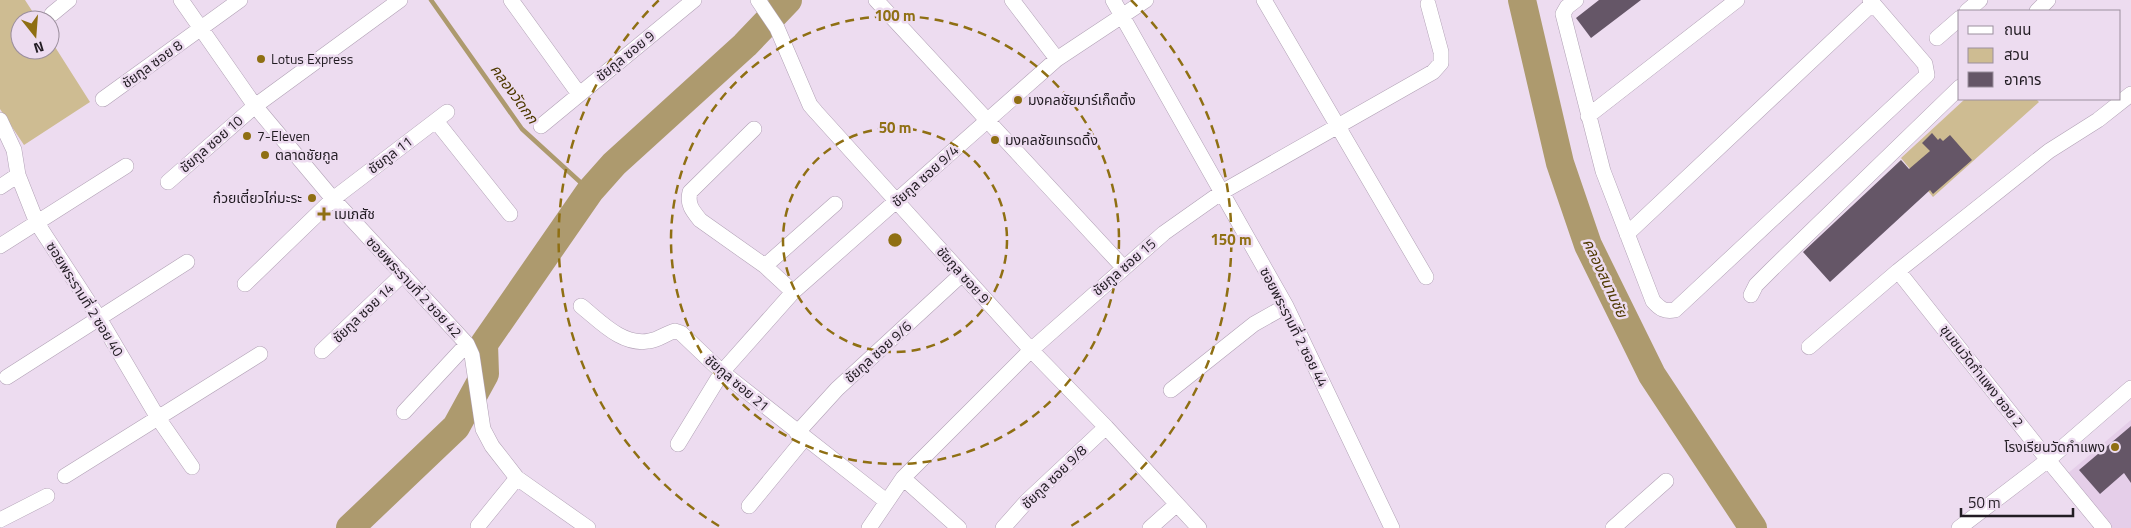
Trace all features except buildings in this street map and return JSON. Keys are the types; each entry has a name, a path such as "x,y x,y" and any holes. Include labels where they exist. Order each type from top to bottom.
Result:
{"street":[{"path":"57,10 68,0"},
{"name":"ซอยพระรามที่ 2 ซอย 42","path":"181,0 255,106 333,200 466,344 470,350 473,363 483,429 518,478 588,528"},
{"name":"ชัยกูล ซอย 8","path":"103,99 240,0"},
{"path":"255,106 400,0"},
{"path":"511,0 579,94"},
{"name":"ชัยกูล ซอย 9","path":"541,126 694,0"},
{"path":"876,0 1123,267"},
{"path":"1012,0 1058,59"},
{"name":"ซอยพระรามที่ 2 ซอย 44","path":"1113,0 1286,306 1392,528"},
{"name":"ชัยกูล ซอย 9/4","path":"678,444 722,372 793,292 1058,59 1146,0"},
{"path":"1264,0 1426,277"},
{"path":"1576,0 1567,7 1564,14 1603,171 1627,234 1653,301 1659,308 1667,312 1675,310 1923,80 1927,75 1925,64 1872,2 1627,234"},
{"path":"1588,116 1737,0"},
{"path":"1968,10 1980,0"},
{"path":"2038,10 2048,0"},
{"name":"ชัยกูล ซอย 9","path":"759,1 777,28 810,105 1031,350 1200,528"},
{"name":"ชัยกูล ซอย 15","path":"869,528 886,500 903,478 1031,350 1123,267 1164,233 1222,192 1338,124 1433,72 1441,63 1441,52 1428,4"},
{"path":"1936,38 1958,20"},
{"path":"1751,296 1756,285 1772,268 1958,89"},
{"path":"1809,347 1898,271 2049,151 2098,120 2131,94"},
{"name":"ชัยกูล ซอย 10","path":"168,182 255,106"},
{"name":"ชัยกูล 11","path":"246,284 333,200 442,116 510,214"},
{"name":"ซอยพระรามที่ 2 ซอย 40","path":"0,120 14,150 18,175 37,223 99,318 158,418 192,467"},
{"path":"754,129 690,192 688,200 691,210 700,220 765,266 793,292"},
{"path":"0,246 126,166"},
{"path":"0,187 18,175"},
{"path":"765,266 835,204"},
{"path":"7,377 187,262"},
{"name":"ชุมชนวัดกำแพง ซอย 2","path":"1898,271 2104,528"},
{"name":"ชัยกูล ซอย 14","path":"322,351 403,274"},
{"name":"ชัยกูล ซอย 9/6","path":"749,506 836,389 962,274"},
{"name":"ชัยกูล ซอย 21","path":"581,306 621,338 640,342 651,341 675,331 681,333 722,372 801,436 886,500"},
{"path":"1172,390 1254,324 1286,306"},
{"path":"404,412 466,344"},
{"path":"65,476 260,354"},
{"path":"1959,528 2048,460 2131,388"},
{"name":"ชัยกูล ซอย 9/8","path":"1003,528 1027,501 1106,427"},
{"path":"478,526 518,478"},
{"path":"903,478 960,528"},
{"path":"1613,528 1666,481"},
{"path":"0,520 47,496"},
{"path":"1150,528 1177,504"}],"shaded area":[{"name":"โรงเรียนวัดกำแพง","path":"2131,420 2131,528 2111,528 2066,475"}],"green space":[{"path":"0,0 25,0 32,10 10,10 10,60 60,60 60,55 90,102 24,145 0,109"},
{"path":"1964,100 2037,100 2039,102 1933,197 1901,158"}],"waterway":[{"name":"คลองวัดกก","path":"431,0 522,129 590,191"},
{"path":"350,528 456,427 485,374 484,344 590,191 614,164 745,45 788,0"},
{"name":"คลองสนามชัย","path":"1522,0 1560,163 1588,245 1652,375 1753,528"}],"place":[{"name":"Lotus Express","path":"261,59"},
{"name":"มงคลชัยมาร์เก็ตติ้ง","path":"1018,100"},
{"name":"7-Eleven","path":"247,136"},
{"name":"มงคลชัยเทรดดิ้ง","path":"995,140"},
{"name":"ตลาดชัยกูล","path":"265,155"},
{"name":"ก๋วยเตี๋ยวไก่มะระ","path":"312,198"},
{"name":"เมเภสัช","path":"324,214"},
{"name":"โรงเรียนวัดกำแพง","path":"2115,447"}]}
